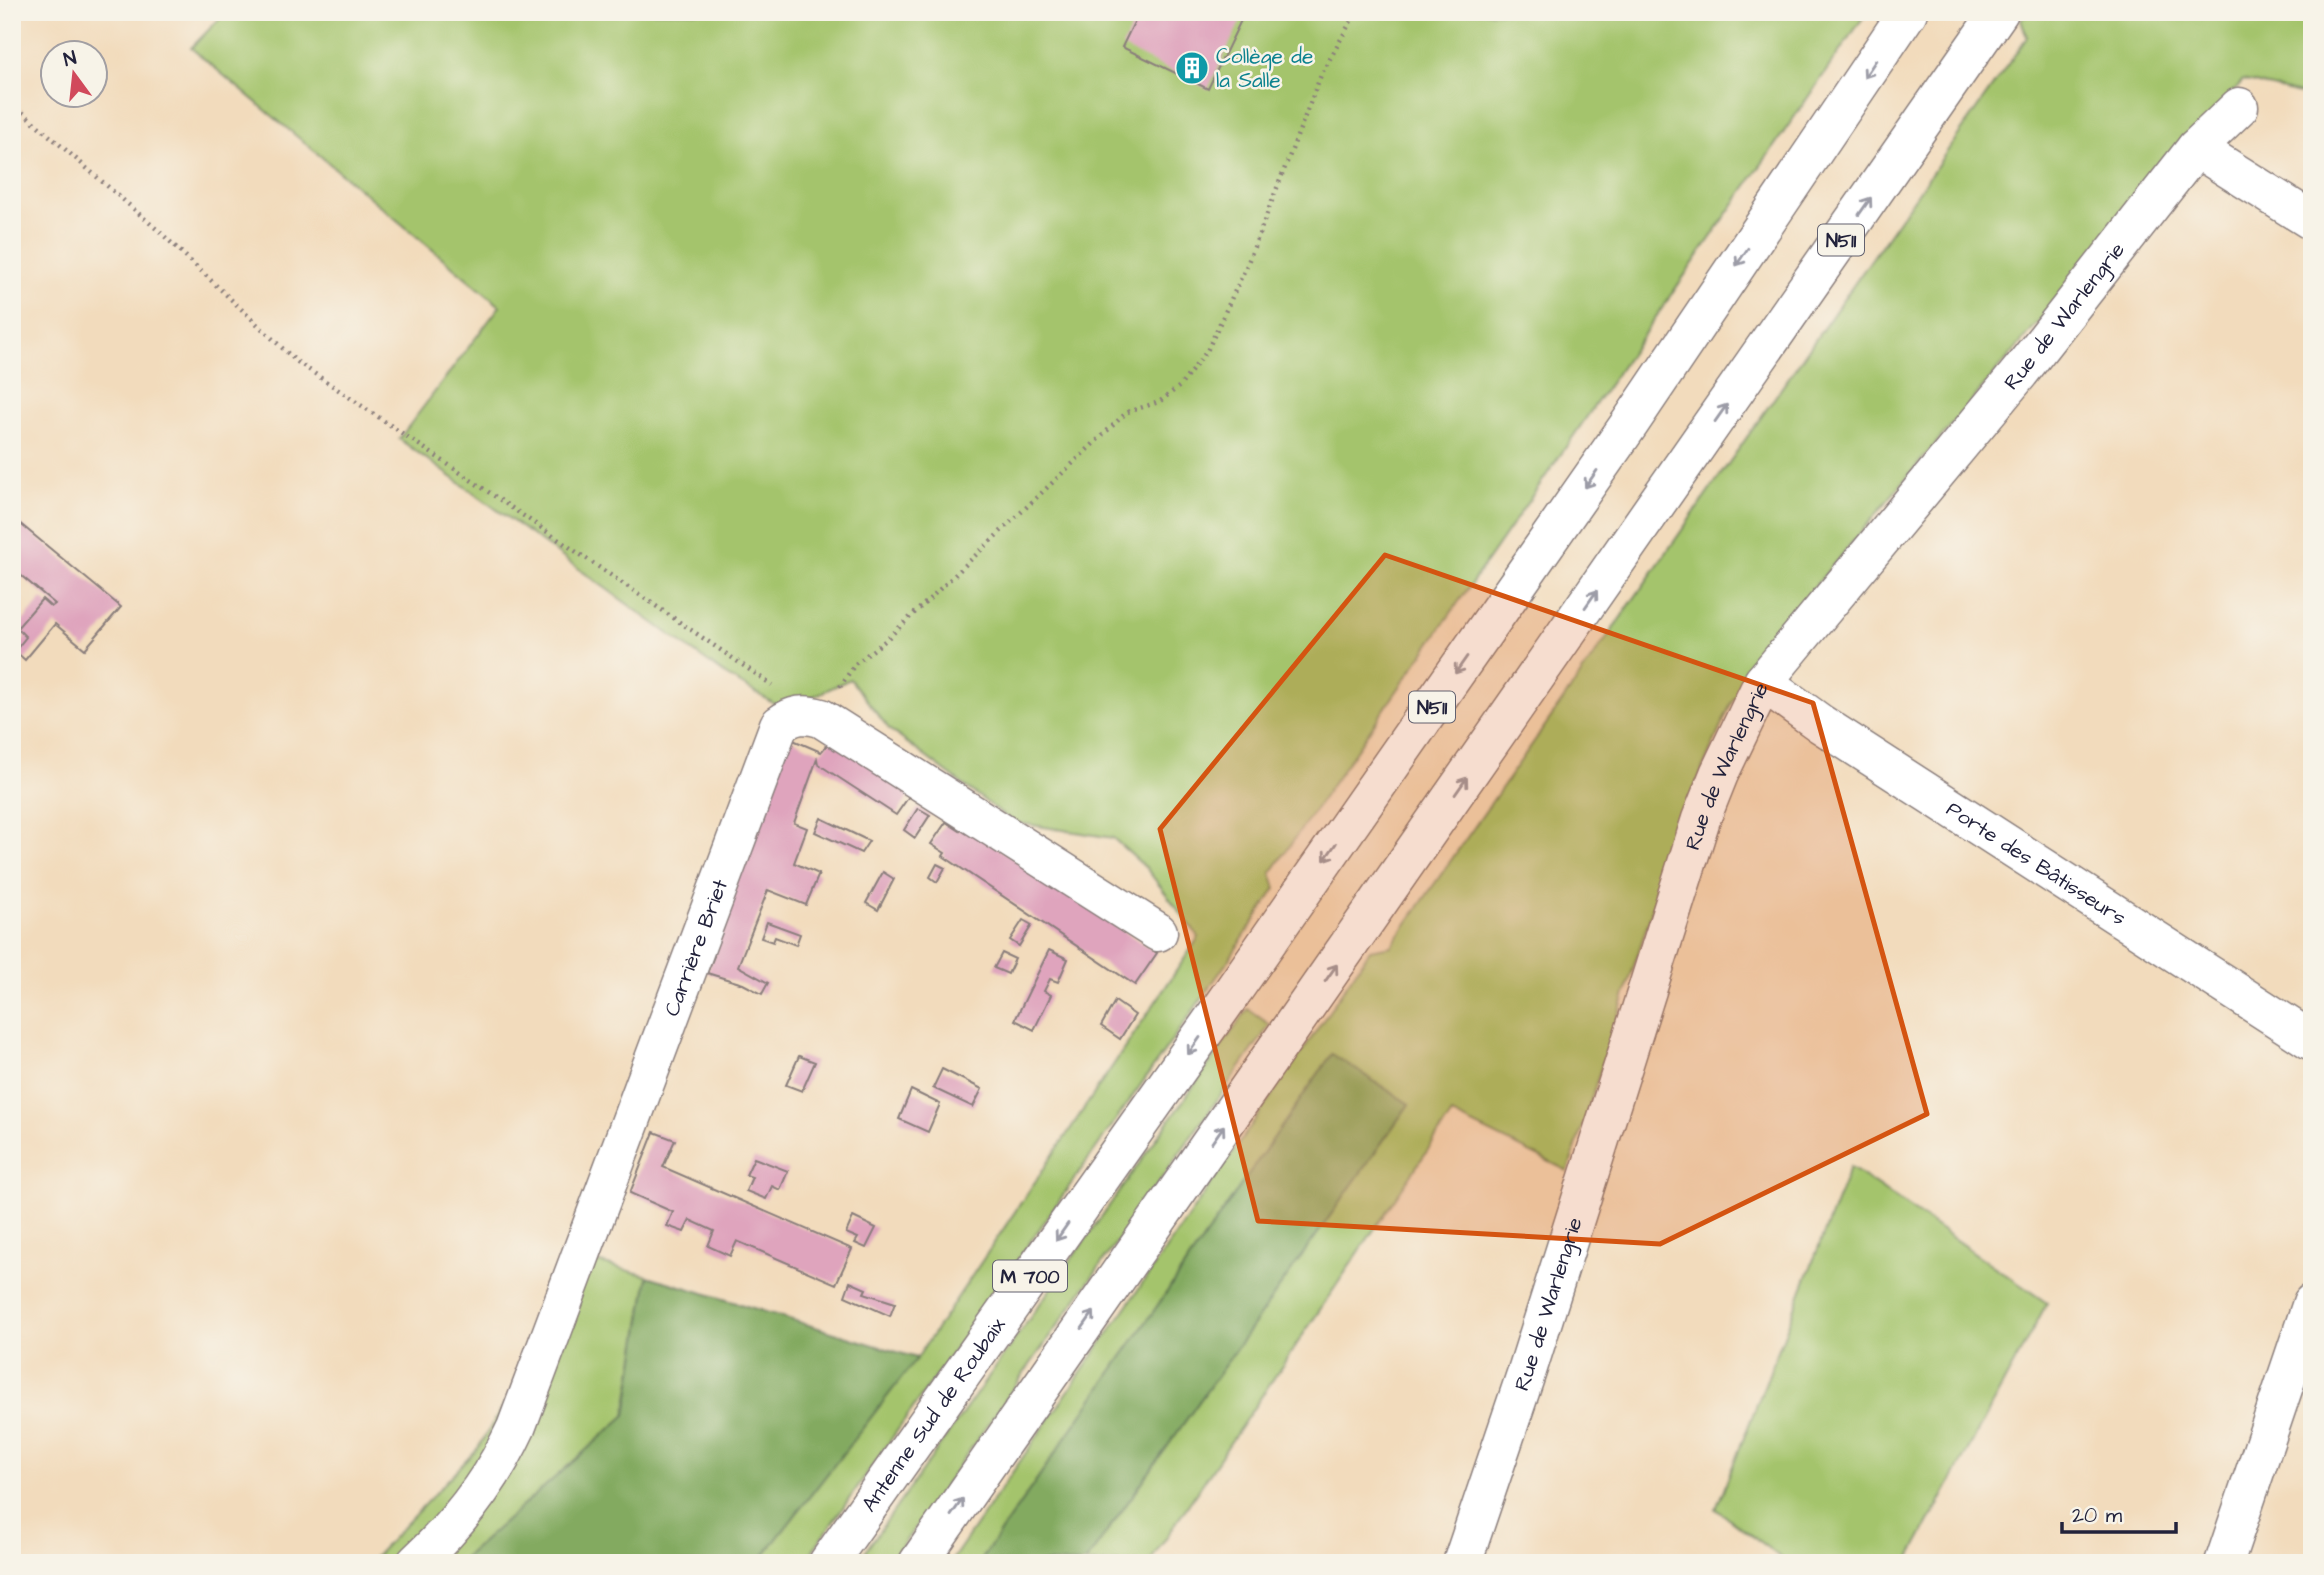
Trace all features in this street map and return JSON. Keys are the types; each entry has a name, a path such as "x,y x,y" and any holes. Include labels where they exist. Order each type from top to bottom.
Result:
{"main road":[{"name":"N511","path":"1233,991 1630,423 1908,12"},
{"name":"N511","path":"918,1563 1999,12"},
{"name":"Rue de Warlengrie","path":"1462,1563 1528,1368 1701,819 1718,774 1763,682 2020,372 2196,148 2239,107"},
{"path":"2196,148 2312,221"},
{"name":"Porte des Bâtisseurs","path":"1763,682 1821,724 2312,1041"},
{"name":"Carrière Briet","path":"416,1563 444,1535 505,1452 526,1405 775,732 787,719 801,715 816,717"},
{"path":"816,717 1158,932"},
{"name":"Antenne Sud de Roubaix","path":"828,1563 1233,991"},
{"path":"2224,1563 2312,1303"}],"path":[{"path":"12,103 160,232 296,361 816,717 855,664 886,640 1127,412 1159,402 1180,386 1207,351 1247,265 1321,75 1356,12"}],"highlighted area":[{"path":"1385,555 1813,703 1927,1114 1660,1244 1258,1221 1160,829"}],"green space":[{"path":"226,12 1867,12 1271,873 1276,888 1228,961 804,1563 758,1563 917,1358 1199,937 1146,868 1113,838 1013,822 890,730 850,679 785,710 727,676 399,439 500,306 191,48"},
{"path":"2027,12 2312,12 2312,89 2308,96 2243,80 1784,623 1732,701 1682,817 1568,1171 1452,1114 1149,1563 1085,1563 1409,1104 1332,1054 979,1563 950,1563 1370,950 1391,946 2027,37 2021,20"},
{"path":"1248,1009 1270,1025 890,1563 857,1563"},
{"path":"1332,1054 1409,1104 1085,1563 979,1563"},
{"path":"1850,1167 2047,1303 1907,1563 1788,1563 1716,1509"},
{"path":"571,1255 648,1276 625,1416 458,1563 369,1563 478,1448 511,1393"},
{"path":"648,1276 917,1358 758,1563 458,1563 626,1415"}],"building":[{"name":"Collège de la Salle","path":"1139,12 1245,12 1208,89 1122,47"},
{"path":"12,517 121,607 85,649 55,624 25,660 15,651 26,637 17,628 42,599 51,607 55,604 12,568"},
{"path":"786,737 821,752 832,739 912,792 896,815 818,764 817,759 794,823 807,828 794,863 819,874 806,905 768,890 738,966 768,983 762,994 743,984 707,973 714,956 703,952"},
{"path":"918,808 930,815 915,838 904,830"},
{"path":"821,818 869,841 861,853 815,832"},
{"path":"946,822 960,831 963,825 1157,953 1135,985 943,856 945,853 931,844"},
{"path":"937,864 945,868 937,882 930,877"},
{"path":"883,872 894,879 878,910 866,903"},
{"path":"1023,920 1032,925 1019,946 1010,940"},
{"path":"767,922 800,934 796,945 775,937 773,942 761,938"},
{"path":"1049,950 1068,959 1058,982 1050,979 1044,991 1051,995 1034,1030 1015,1020"},
{"path":"1002,953 1015,959 1008,974 994,968"},
{"path":"1115,1001 1135,1015 1120,1039 1101,1026"},
{"path":"799,1056 815,1062 802,1091 786,1085"},
{"path":"942,1069 982,1089 973,1107 933,1088"},
{"path":"911,1090 940,1104 928,1132 899,1119"},
{"path":"654,1132 675,1140 663,1167 852,1249 836,1284 737,1241 730,1256 708,1246 714,1231 690,1220 684,1232 667,1226 673,1212 630,1193"},
{"path":"754,1158 788,1171 780,1190 772,1186 766,1199 746,1191 752,1177 746,1175"},
{"path":"853,1217 876,1228 866,1248 855,1243 858,1238 846,1233"},
{"path":"850,1282 866,1289 864,1293 895,1303 890,1316 845,1296"}],"place":[{"name":"Collège de la Salle","path":"1192,68"}]}
